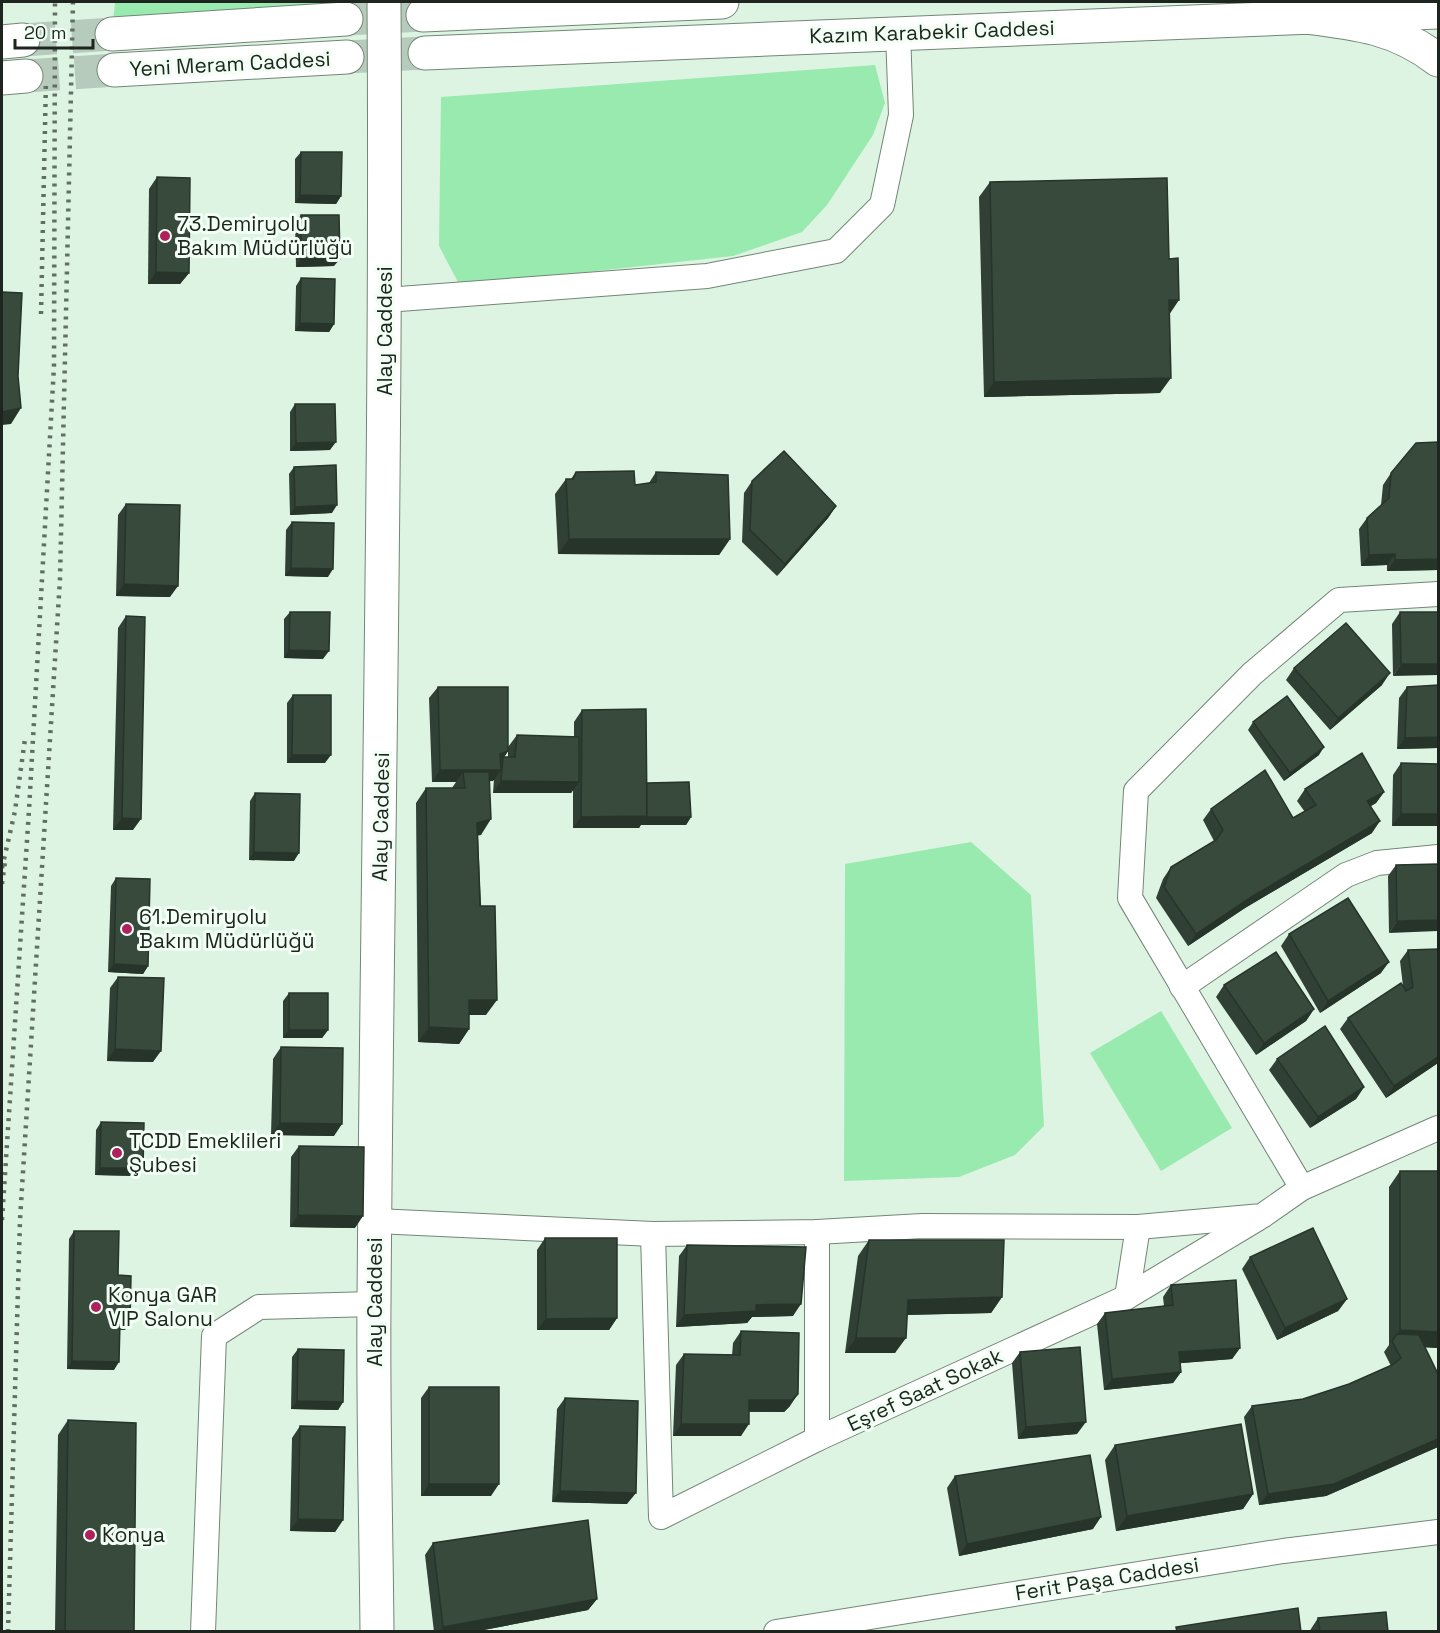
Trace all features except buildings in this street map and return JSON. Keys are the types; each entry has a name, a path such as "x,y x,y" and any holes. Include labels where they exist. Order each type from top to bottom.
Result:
{"main road":[{"name":"Alay Caddesi","path":"377,1632 374,1304 386,300 384,2"},
{"path":"423,15 722,2"},
{"name":"Kazım Karabekir Caddesi","path":"425,53 1438,12"},
{"path":"1306,17 1344,21 1397,34 1419,45 1438,60"},
{"name":"Yeni Meram Caddesi","path":"112,33 346,19"},
{"name":"Yeni Meram Caddesi","path":"114,70 347,57"}],"street":[{"path":"386,300 707,276 836,251 882,205 901,115 898,33"},
{"path":"1302,1188 1131,898 1136,792 1252,674 1339,600 1438,594"},
{"path":"1182,987 1346,875 1377,863 1438,858"},
{"name":"Eşref Saat Sokak","path":"653,1234 661,1517 817,1439 1127,1297 1262,1216 1302,1188 1438,1128"},
{"path":"376,1221 653,1234 817,1232 922,1226 1138,1227 1262,1216"},
{"path":"1127,1297 1138,1227"},
{"path":"817,1232 817,1439"},
{"path":"203,1632 214,1336 259,1307 374,1304"},
{"name":"Ferit Paşa Caddesi","path":"776,1632 1283,1551 1438,1532"}],"green space":[{"path":"115,2 330,2 332,11 111,40"},
{"path":"875,65 885,103 873,135 827,205 802,232 733,256 460,286 439,246 441,97"},
{"path":"971,842 1031,895 1044,1126 1015,1155 959,1177 844,1181 845,864"},
{"path":"1161,1011 1232,1128 1161,1171 1090,1053"}],"tunnel":[{"path":"346,19 423,15"},
{"path":"23,40 112,34"},
{"path":"347,57 425,53"},
{"path":"26,76 114,70"}],"railway":[{"path":"2,1220 29,810 54,366 55,2"},
{"path":"8,1632 20,1220 60,579 73,2"},
{"path":"41,314 46,80"},
{"path":"2,868 15,811 25,739"},
{"path":"2,884 5,862"}],"place":[{"name":"73.Demiryolu Bakım Müdürlüğü","path":"165,236"},
{"name":"61.Demiryolu Bakım Müdürlüğü","path":"127,929"},
{"name":"TCDD Emeklileri Şubesi","path":"117,1153"},
{"name":"Konya GAR VIP Salonu","path":"96,1307"},
{"name":"Konya","path":"90,1535"}]}
